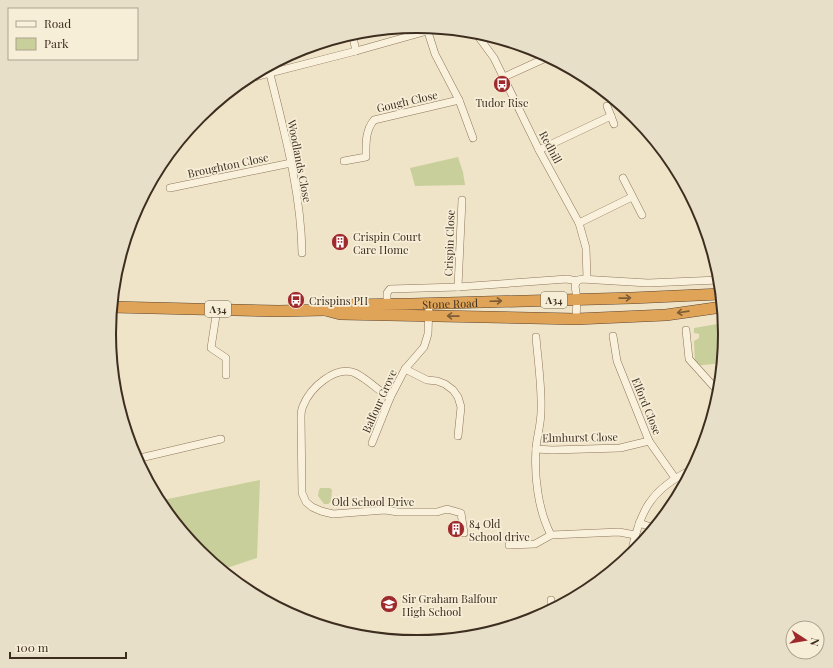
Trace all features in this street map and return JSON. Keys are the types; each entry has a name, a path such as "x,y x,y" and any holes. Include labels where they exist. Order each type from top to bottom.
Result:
{"highway":[{"name":"Stone Road","path":"325,310 340,305 429,304 715,294"},
{"name":"Stone Road","path":"117,307 278,311 325,310 340,314 576,319 666,315 716,308"}],"street":[{"path":"263,75 423,33"},
{"name":"Gough Close","path":"429,34 435,54 459,100 473,138"},
{"path":"354,40 356,51"},
{"name":"Redhill","path":"481,40 494,58 539,150 579,223 586,248 587,278"},
{"path":"504,77 541,60"},
{"name":"Woodlands Close","path":"270,73 291,163 302,235 302,253"},
{"name":"Gough Close","path":"344,161 366,157 367,133 374,120 459,100"},
{"path":"607,106 614,124"},
{"path":"539,150 611,116"},
{"name":"Broughton Close","path":"170,188 291,163"},
{"path":"623,178 642,216"},
{"path":"579,223 632,197"},
{"name":"Crispin Close","path":"458,287 462,200"},
{"path":"576,319 577,299 575,286 581,279 587,278 648,283 713,280"},
{"path":"387,305 387,293 390,289 458,287 567,279 577,282"},
{"name":"Balfour Grove","path":"372,443 390,398 405,369 424,347 428,334 429,304"},
{"path":"217,309 211,348 226,358 226,374"},
{"path":"686,330 689,359 713,386"},
{"name":"Elford Close","path":"613,336 617,361 649,441 675,478"},
{"path":"536,338 541,412 536,449 537,477 540,506 544,522 551,535"},
{"path":"405,369 427,380 446,384 453,390 458,397 461,407 458,436"},
{"name":"Old School Drive","path":"390,398 354,372 335,372 313,388 302,407 301,418 302,493 306,502 321,512 333,514 385,510 398,512 437,512 447,509 462,513 464,534"},
{"path":"142,458 221,439"},
{"name":"Elmhurst Close","path":"536,449 620,448 649,441"},
{"path":"633,542 639,523 653,497 675,478 682,474"},
{"path":"639,523 648,526"},
{"path":"509,545 535,544 551,535 619,532 635,535"}],"green space":[{"path":"458,157 463,172 465,185 415,186 410,168"},
{"path":"717,324 716,364 695,366 694,341 699,338 699,334 694,333 694,328"},
{"path":"260,480 257,558 227,568 190,532 165,500"},
{"path":"320,488 330,488 332,490 331,502 328,504 324,504 318,496"}],"place":[{"name":"Tudor Rise","path":"502,84"},
{"name":"Crispin Court Care Home","path":"340,242"},
{"name":"Crispins PH","path":"296,300"},
{"name":"84 Old School drive","path":"456,529"},
{"name":"Sir Graham Balfour High School","path":"389,604"}]}
